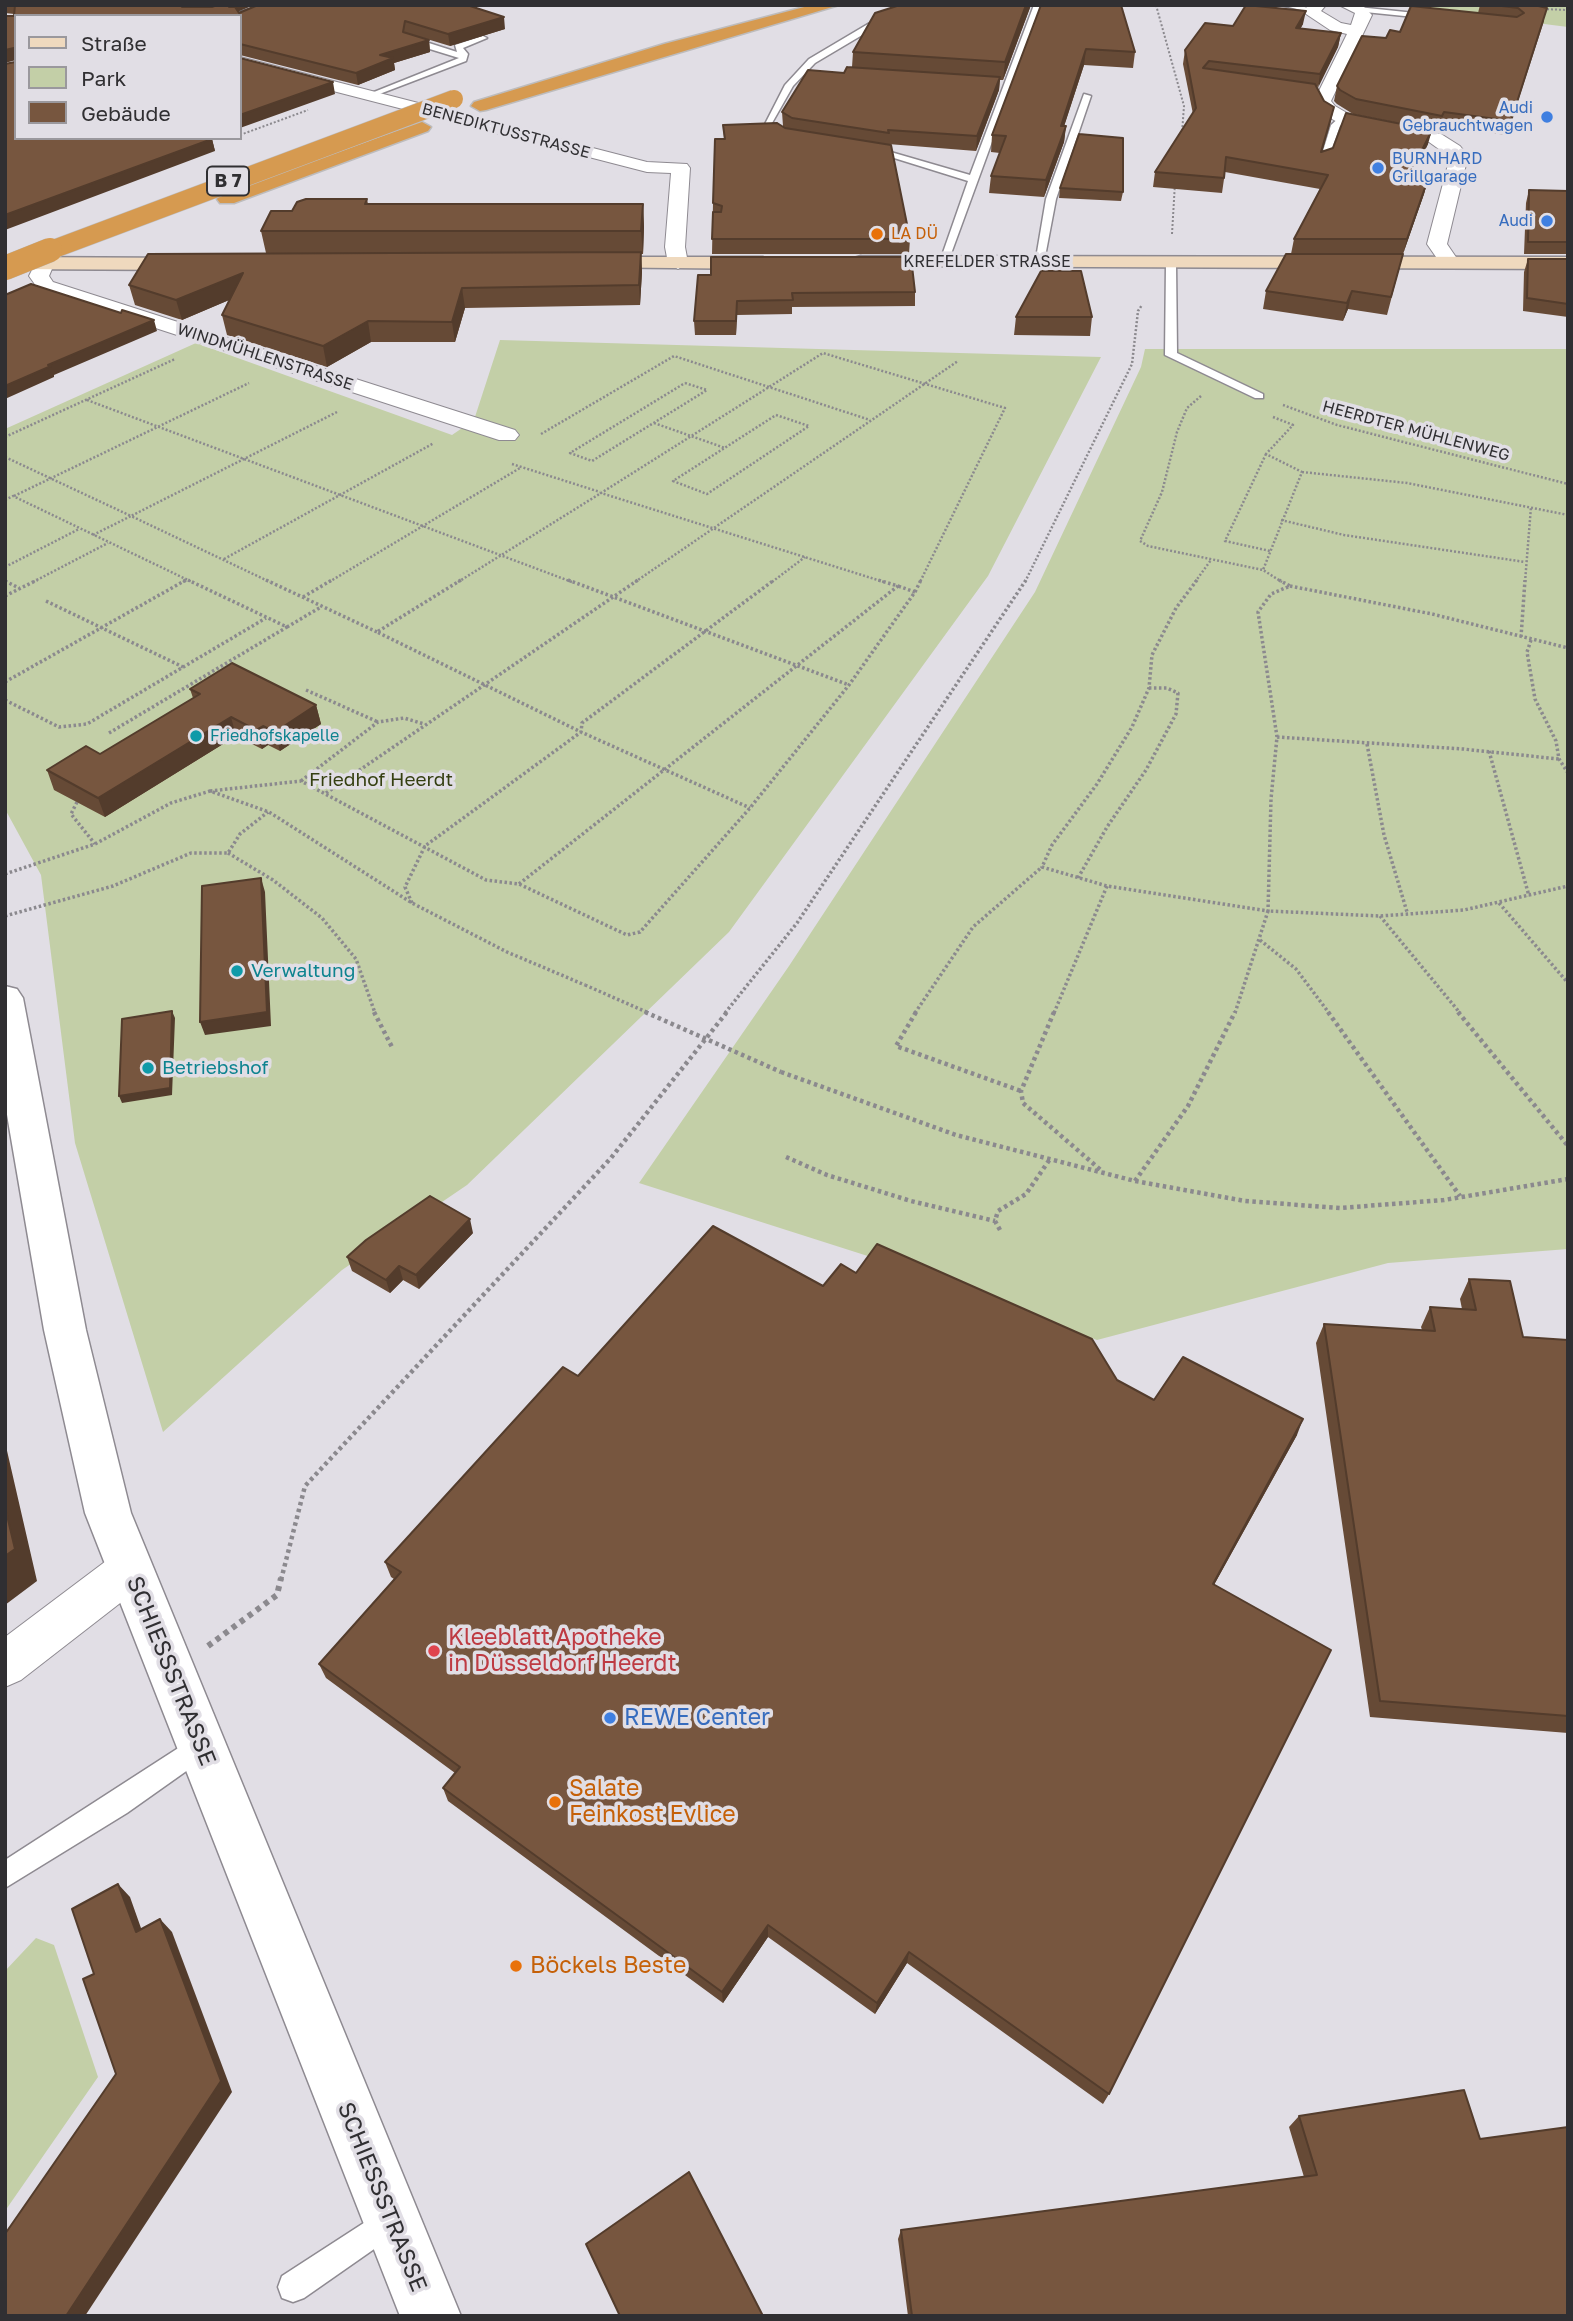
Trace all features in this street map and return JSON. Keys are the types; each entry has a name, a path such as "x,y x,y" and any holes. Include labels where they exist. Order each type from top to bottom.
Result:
{"highway":[{"name":"B 7","path":"5,266 277,162 454,99 584,57 773,5"},
{"name":"B 7","path":"5,287 313,166 480,106 658,51 831,5"}],"main road":[{"name":"KREFELDER STRASSE","path":"837,262 1568,263"},
{"path":"568,263 784,263"},
{"path":"5,266 223,264"}],"street":[{"path":"1352,7 1364,15 1317,93 1324,105 1344,118 1434,138 1458,155 1459,164 1437,244 1450,263"},
{"path":"1315,8 1336,27 1356,31"},
{"name":"BENEDIKTUSSTRASSE","path":"242,63 647,167 681,167 675,247 678,263"},
{"name":"WINDMÜHLENSTRASSE","path":"44,264 39,276 46,286 507,435"},
{"name":"SCHIESSSTRASSE","path":"5,999 65,1330 107,1513 430,2316"},
{"path":"5,1665 130,1569"}],"lane":[{"path":"798,138 776,131 767,124 789,85 812,61 871,26 940,5"},
{"path":"943,262 1038,5"},
{"path":"1284,5 1315,8"},
{"path":"1352,7 1440,18"},
{"path":"411,37 410,40 464,55"},
{"path":"464,55 458,47 483,38"},
{"path":"372,96 463,59 464,55"},
{"path":"802,72 816,73"},
{"path":"994,85 1008,86"},
{"path":"1039,262 1051,199 1087,96"},
{"path":"251,182 438,113"},
{"path":"1322,162 1336,125 1344,118"},
{"path":"857,145 973,179"},
{"path":"1171,263 1171,355 1259,396"},
{"path":"5,279 44,264"},
{"path":"5,1875 118,1804 200,1746"},
{"path":"293,2287 391,2220"}],"path":[{"path":"1156,5 1184,106 1180,141"},
{"path":"1531,8 1568,10"},
{"path":"242,134 314,108"},
{"path":"242,136 248,138"},
{"path":"1171,263 1175,179"},
{"path":"171,1674 277,1595 305,1486 611,1158 797,923 1021,589 1132,364 1138,311 1146,300 1171,292"},
{"path":"302,781 486,880 519,884 627,934 640,932 750,808 849,685 915,592 1005,408 823,352 377,632"},
{"path":"5,437 186,354"},
{"path":"533,439 674,356 870,420"},
{"path":"325,793 958,361"},
{"path":"5,500 259,378"},
{"path":"685,383 707,390 654,423 592,461 570,453 685,383"},
{"path":"1206,396 1196,398 1187,408 1171,449 1162,492 1140,541 1148,546 1164,547 1263,570 1290,586 1407,609 1568,648"},
{"name":"HEERDTER MÜHLENWEG","path":"1259,396 1337,425 1568,484"},
{"path":"86,400 849,685"},
{"path":"93,535 347,407"},
{"path":"1263,414 1293,425 1266,454 1225,541 1270,551"},
{"path":"776,415 808,426 707,494 673,481 725,448 776,415"},
{"path":"654,423 725,448"},
{"path":"223,559 439,440 428,436"},
{"path":"1266,454 1302,472 1407,483 1568,515"},
{"path":"5,457 484,683 581,732 750,808"},
{"path":"510,463 915,592"},
{"path":"303,597 521,467"},
{"path":"1263,570 1302,472"},
{"path":"13,496 286,627"},
{"path":"1521,637 1531,507"},
{"path":"1281,520 1344,535 1525,562"},
{"path":"5,567 80,529"},
{"path":"5,596 109,542"},
{"path":"412,903 405,887 425,846 581,732 582,723 806,557"},
{"path":"1021,1091 896,1046 908,1023 973,927 1042,867 1052,845 1118,753 1149,688 1152,655 1176,608 1211,560"},
{"path":"5,682 187,580"},
{"path":"5,581 20,588"},
{"path":"519,884 898,586"},
{"path":"1135,1181 1188,1106 1231,1025 1268,911 1272,799 1278,737 1258,612 1271,594 1290,586"},
{"path":"46,601 184,667"},
{"path":"109,733 321,607"},
{"path":"5,700 59,727 72,728 87,724 267,618"},
{"path":"1531,640 1527,652 1535,699 1556,741 1559,759 1568,773"},
{"path":"1079,878 1107,827 1146,770 1176,713 1178,692 1167,688 1149,688"},
{"path":"306,690 378,722"},
{"path":"5,874 95,844 171,803 210,791 302,781 378,722 404,718 425,724"},
{"path":"1278,737 1489,751 1559,759"},
{"path":"1367,744 1384,835 1407,912"},
{"path":"1489,751 1529,896"},
{"path":"210,791 269,812 412,903 507,952 781,1072 956,1135 1135,1181 1245,1201 1340,1208 1444,1200 1568,1179"},
{"path":"77,802 71,814 95,844"},
{"path":"228,853 240,834 269,812"},
{"path":"5,916 113,886 191,853 228,853 273,880 323,918 356,959 372,1008 393,1049"},
{"path":"1042,867 1107,886 1268,911 1380,916 1464,910 1568,886"},
{"path":"1104,1172 1023,1103 1021,1091 1107,886"},
{"path":"1499,903 1568,983"},
{"path":"1380,916 1568,1146"},
{"path":"1260,940 1296,969 1401,1110 1460,1196"},
{"path":"786,1157 827,1175 911,1201 995,1221"},
{"path":"1000,1230 995,1221 998,1211 1026,1194 1050,1159"}],"green space":[{"path":"1393,5 1568,5 1568,27"},
{"name":"Friedhof Heerdt","path":"500,340 1101,357 988,576 729,932 467,1185 342,1270 163,1432 75,1143 41,875 5,809 5,429 196,343 452,435 474,420"},
{"path":"1145,349 1568,349 1568,1249 1388,1263 1097,1340 874,1258 639,1183 789,966 1035,592 1141,367"},
{"path":"36,1938 54,1945 98,2077 5,2211 5,1971"}],"building":[{"path":"15,5 229,5 235,7 239,13 258,5 467,5 504,17 448,34 405,21 403,32 429,40 380,55 393,58 356,73 242,44 242,14 14,14"},
{"path":"900,5 1026,5 1005,62 853,52 875,13"},
{"path":"1041,5 1121,5 1135,52 1086,49 1061,126 1066,126 1046,180 991,176 1006,136 992,135"},
{"path":"1246,5 1306,11 1296,28 1341,33 1320,74 1209,61 1203,68 1315,84 1324,101 1334,107 1321,152 1333,148 1346,113 1432,130 1409,176 1428,179 1407,239 1294,239 1328,175 1226,157 1224,178 1155,172 1196,108 1185,50 1205,23 1233,26"},
{"path":"1493,5 1534,5 1547,8 1511,121 1444,112 1442,116 1356,99 1337,86 1362,36 1386,38 1390,30 1400,32 1411,6 1517,17 1524,13 1518,8"},
{"path":"5,16 14,16 14,48 5,50"},
{"path":"242,59 333,82 242,114"},
{"path":"14,62 14,140 209,140 5,215 5,64"},
{"path":"847,67 1000,77 977,136 888,130 889,133 792,118 782,112 808,70 844,73"},
{"path":"777,123 785,128 891,145 910,239 712,239 713,212 721,212 722,206 713,203 715,139 725,139 723,125"},
{"path":"1079,134 1123,138 1123,192 1060,188"},
{"name":"Audi","path":"1529,190 1568,191 1568,242 1528,242"},
{"path":"306,199 367,199 365,204 643,204 641,231 261,231 271,211 292,211 297,202"},
{"path":"641,252 639,285 462,288 452,322 368,321 323,346 222,315 243,273 176,300 129,285 148,254"},
{"path":"1286,254 1403,254 1391,297 1352,291 1347,303 1266,291"},
{"path":"711,257 911,257 915,292 792,293 793,300 737,301 736,321 694,321 698,275 711,275"},
{"path":"1528,259 1568,259 1568,304 1527,298"},
{"path":"1041,271 1081,271 1092,317 1016,317"},
{"path":"31,284 121,313 122,310 154,320 5,386 5,295"},
{"path":"232,663 316,705 275,732 263,726 256,730 231,717 98,798 47,770 86,746 100,754 200,694 190,689"},
{"name":"Verwaltung","path":"261,878 267,1012 200,1022 202,886"},
{"path":"172,1011 170,1088 119,1096 122,1019"},
{"path":"430,1196 470,1219 416,1275 399,1266 386,1280 347,1257 366,1240"},
{"path":"713,1226 823,1286 841,1264 856,1273 877,1244 1092,1339 1117,1380 1154,1400 1183,1357 1303,1419 1213,1584 1331,1650 1109,2094 909,1952 877,2003 768,1925 722,1992 443,1788 460,1767 319,1664 401,1572 385,1562 563,1367 578,1376"},
{"path":"1469,1279 1510,1281 1523,1337 1568,1340 1568,1716 1380,1701 1324,1324 1435,1331 1430,1307 1476,1310"},
{"path":"5,1507 15,1549 5,1556"},
{"path":"118,1884 136,1932 160,1919 221,2081 66,2316 5,2316 5,2234 116,2074 83,1979 94,1974 72,1909"},
{"path":"1464,2090 1480,2139 1568,2127 1568,2316 912,2316 901,2230 1317,2175 1299,2116"},
{"path":"689,2172 763,2316 620,2316 586,2244"}],"tram line":[{"path":"231,14 262,5"}],"place":[{"name":"Audi Gebrauchtwagen","path":"1547,117"},
{"name":"BURNHARD Grillgarage","path":"1378,168"},
{"name":"Audi","path":"1547,221"},
{"name":"LA DÜ","path":"877,234"},
{"name":"Friedhofskapelle","path":"196,736"},
{"name":"Verwaltung","path":"237,971"},
{"name":"Betriebshof","path":"148,1068"},
{"name":"Kleeblatt Apotheke in Düsseldorf Heerdt","path":"434,1651"},
{"name":"REWE Center","path":"610,1718"},
{"name":"Salate Feinkost Evlice","path":"555,1802"},
{"name":"Böckels Beste","path":"516,1966"}]}
